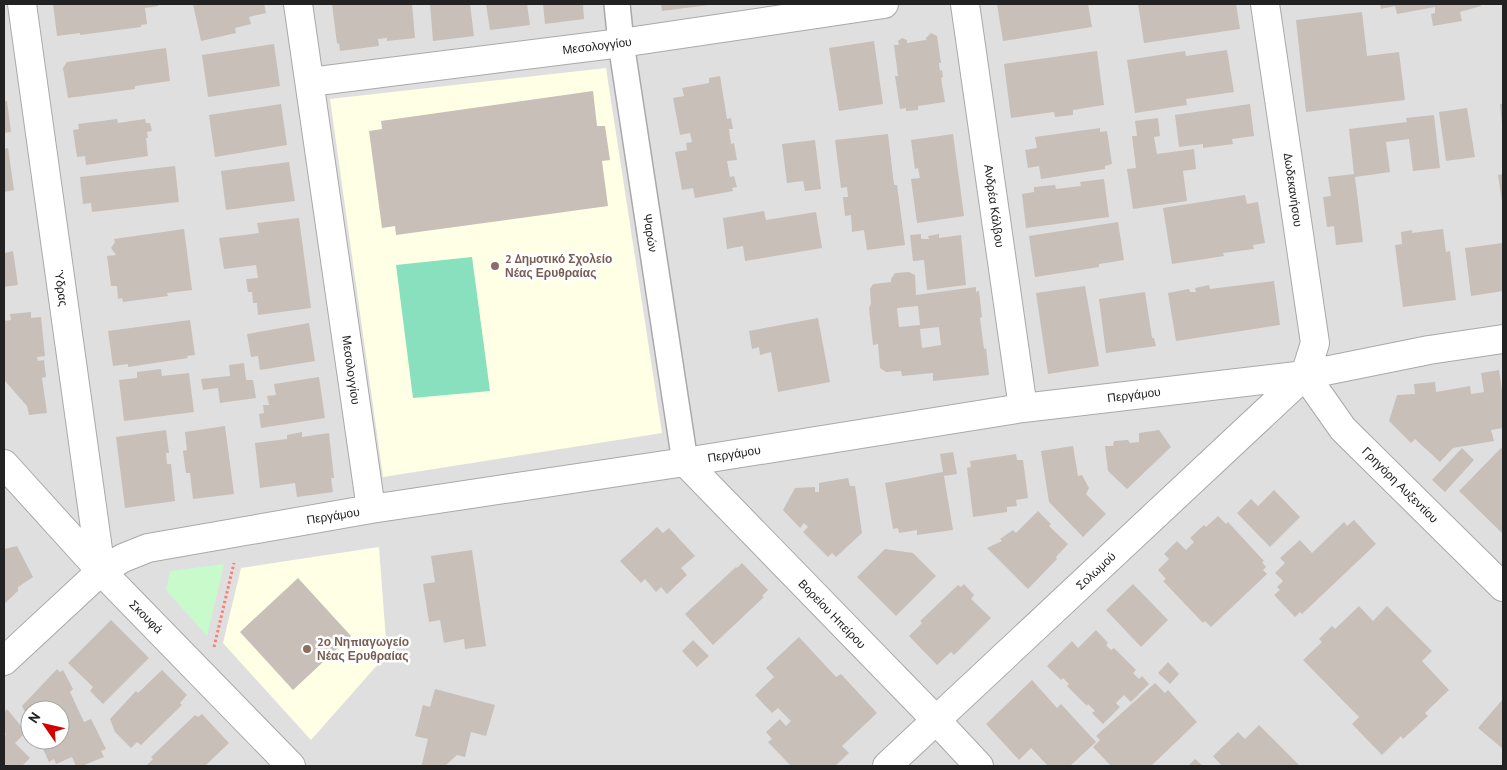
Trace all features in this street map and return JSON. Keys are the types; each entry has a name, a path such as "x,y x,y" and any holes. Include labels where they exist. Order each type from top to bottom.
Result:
{"street":[{"name":"Ύδρας","path":"22,4 101,571"},
{"name":"Μεσολογγίου","path":"298,4 371,510"},
{"name":"Ψαρών","path":"617,4 621,43 685,462"},
{"name":"Μεσολογγίου","path":"310,82 621,43 884,4"},
{"name":"Ανδρέα Κάλβου","path":"965,4 1023,408"},
{"name":"Δωδεκανήσου","path":"1265,4 1315,343 1305,375"},
{"name":"Περγάμου","path":"4,661 101,571 123,558 148,548 371,510 1023,408 1305,375 1429,350 1503,339"},
{"name":"Γρηγόρη Αυξεντίου","path":"1305,375 1343,428 1503,588"},
{"name":"Σολωμού","path":"887,766 1305,375"},
{"name":"Βορείου Ηπείρου","path":"685,462 979,766"},
{"name":"Σκουφά","path":"4,464 101,571 291,766"}],"path":[{"path":"207,679 241,531"}],"shaded area":[{"path":"4,4 1503,4 1503,766 4,766"},
{"name":"2 Δημοτικό Σχολείο Νέας Ερυθραίας","path":"606,68 662,433 383,477 330,99"},
{"name":"2ο Νηπιαγωγείο Νέας Ερυθραίας","path":"379,547 387,654 311,740 223,643 241,568"}],"green space":[{"path":"472,257 490,391 413,398 396,265"},
{"path":"224,564 207,636 166,590 170,571"}],"building":[{"path":"53,4 158,4 158,6 145,8 147,24 141,25 141,27 57,36"},
{"path":"193,4 264,4 266,13 249,17 251,24 235,28 236,33 201,41"},
{"path":"332,4 412,4 415,38 387,41 387,38 378,39 379,46 340,51 339,43 337,44"},
{"path":"430,4 470,4 474,36 433,41"},
{"path":"486,4 527,4 530,25 490,30"},
{"path":"543,4 583,4 584,19 545,24"},
{"path":"661,4 709,4 709,5 662,11"},
{"path":"997,4 1088,4 1092,27 1003,41"},
{"path":"1138,4 1236,4 1240,29 1144,43"},
{"path":"1380,4 1480,4 1481,6 1460,12 1462,21 1433,26 1431,14 1435,13 1435,7 1397,14 1395,6 1381,9"},
{"path":"1362,12 1367,56 1399,52 1405,100 1306,112 1296,20"},
{"path":"931,33 937,36 945,102 918,106 918,110 906,111 906,108 900,109 895,76 898,76 894,45 899,45 898,41 902,38 907,40 907,43 926,40"},
{"path":"874,41 883,104 839,111 829,48"},
{"path":"274,44 280,86 208,97 202,55"},
{"path":"166,48 170,81 135,86 135,89 68,98 63,68 67,62"},
{"path":"1227,50 1234,92 1186,99 1187,105 1135,113 1127,60 1185,51 1186,56"},
{"path":"1097,51 1104,105 1073,110 1073,115 1055,117 1054,112 1011,118 1004,64"},
{"path":"720,76 727,119 731,118 733,129 729,129 731,144 734,143 737,160 727,161 730,177 734,176 737,187 732,188 733,191 695,198 693,188 682,190 675,152 687,150 686,143 692,142 690,133 680,135 673,98 684,96 682,88 709,83 709,78"},
{"path":"593,91 597,126 605,126 610,160 602,161 608,206 396,235 395,226 382,228 369,131 382,129 381,121"},
{"path":"4,101 7,101 11,132 4,133"},
{"path":"281,104 287,145 215,157 209,115"},
{"path":"1250,104 1254,136 1232,139 1233,144 1203,148 1203,144 1179,147 1175,115"},
{"path":"1500,104 1503,104 1503,124 1502,124"},
{"path":"1467,108 1475,157 1446,161 1439,112"},
{"path":"1434,115 1440,168 1413,171 1409,139 1386,142 1390,172 1355,177 1363,242 1336,245 1334,226 1327,227 1323,197 1331,196 1328,177 1354,174 1349,129 1407,122 1406,118"},
{"path":"1158,118 1160,136 1154,137 1157,154 1194,149 1196,169 1183,171 1187,201 1133,209 1127,169 1136,168 1132,136 1137,136 1135,121"},
{"path":"117,119 118,123 145,119 146,123 150,123 152,131 147,132 148,138 146,138 148,156 86,165 85,156 77,157 73,130 79,129 78,124"},
{"path":"1100,128 1100,132 1107,131 1112,164 1105,166 1105,169 1041,179 1039,166 1028,168 1025,150 1037,148 1035,137"},
{"path":"888,134 894,185 897,185 905,245 867,250 864,230 852,232 851,215 845,216 843,197 848,197 847,187 841,188 835,140"},
{"path":"953,134 964,216 917,223 911,179 920,178 918,168 915,169 911,140"},
{"path":"815,140 821,189 805,191 803,181 787,183 782,144"},
{"path":"8,148 14,190 4,192 4,149"},
{"path":"289,162 295,201 226,210 221,171"},
{"path":"175,166 179,202 92,212 91,203 83,204 80,177"},
{"path":"1503,174 1503,202 1502,202 1498,175"},
{"path":"1104,179 1109,217 1026,228 1022,194 1034,192 1034,187 1055,185 1056,189 1081,186 1080,182"},
{"path":"1245,195 1247,204 1258,202 1265,243 1253,245 1254,249 1223,253 1224,256 1172,264 1163,208"},
{"path":"764,211 766,220 816,212 822,248 745,261 743,246 727,249 723,218"},
{"path":"299,218 311,308 258,315 257,303 253,303 252,292 248,292 246,279 258,278 256,265 224,269 219,238 259,233 257,223"},
{"path":"1118,222 1124,260 1099,264 1099,267 1035,277 1029,236"},
{"path":"184,229 192,290 167,293 168,296 123,302 122,298 118,299 117,286 111,286 107,256 116,255 111,248 115,242 114,239"},
{"path":"1443,229 1446,252 1450,251 1456,300 1403,307 1395,245 1402,244 1401,232 1412,230 1412,233"},
{"path":"921,234 921,239 929,239 928,236 939,234 939,238 961,235 966,285 927,290 924,260 913,261 910,235"},
{"path":"1503,243 1503,291 1471,296 1465,248"},
{"path":"13,251 18,285 4,287 4,253"},
{"path":"909,272 915,275 916,295 976,287 976,292 979,291 982,317 980,318 989,375 933,381 933,373 902,376 901,371 886,372 880,368 878,344 873,345 869,308 871,304 870,289 873,284 891,282 895,273","holes":["918,306 920,325 899,327 897,308","939,327 941,345 922,348 920,329"]},
{"path":"1274,281 1280,325 1176,341 1168,293 1189,289 1190,292 1196,292 1195,288 1209,285 1210,289"},
{"path":"1085,286 1099,366 1048,374 1036,293"},
{"path":"1145,292 1152,338 1154,338 1156,346 1106,353 1099,299"},
{"path":"31,312 31,318 41,317 45,356 37,357 38,361 44,360 46,377 42,378 47,413 29,415 27,406 4,382 4,321 11,320 10,314"},
{"path":"818,318 830,382 778,392 771,352 760,355 759,347 752,349 749,331"},
{"path":"190,320 195,355 187,356 188,358 128,367 128,364 113,366 108,331"},
{"path":"309,323 315,361 260,370 258,356 251,357 247,334"},
{"path":"244,363 246,380 253,380 256,398 220,403 218,388 203,390 201,379 230,376 229,365"},
{"path":"161,369 162,376 189,373 194,412 124,421 119,380 137,378 137,372"},
{"path":"1499,370 1503,397 1503,428 1491,430 1494,441 1453,448 1440,462 1415,439 1411,443 1389,421 1397,395 1415,394 1414,384 1435,382 1436,392 1470,386 1471,394 1484,392 1481,373"},
{"path":"319,377 325,418 261,428 259,414 264,413 263,405 269,405 267,396 276,395 274,384"},
{"path":"225,426 234,494 193,499 190,473 186,473 183,451 187,450 185,432"},
{"path":"166,430 169,453 166,453 167,464 171,464 175,501 125,508 116,437"},
{"path":"1159,430 1171,447 1127,489 1108,471 1105,446 1113,446 1114,441 1128,440 1130,443 1139,442 1139,433"},
{"path":"302,432 302,437 329,433 334,478 331,478 333,492 297,497 295,483 260,488 255,443 287,439 287,435"},
{"path":"1073,446 1078,476 1082,475 1089,488 1086,494 1106,514 1083,537 1049,502 1041,451"},
{"path":"1462,448 1474,460 1445,492 1432,480"},
{"path":"1501,448 1503,450 1503,534 1459,491"},
{"path":"953,452 957,474 944,476 953,530 917,535 917,530 899,533 898,528 893,529 885,483 943,472 940,454"},
{"path":"1016,454 1017,460 1023,460 1028,498 1016,500 1017,506 1007,507 1007,512 973,517 967,468 971,467 970,461"},
{"path":"848,478 850,486 855,486 862,533 836,557 832,553 828,557 803,532 808,527 804,523 800,528 783,510 795,488 815,487 815,492 819,492 819,483"},
{"path":"1274,490 1300,517 1270,547 1237,513 1251,499 1258,506"},
{"path":"1038,511 1051,524 1049,526 1068,544 1056,557 1057,559 1028,589 987,548 1002,541 1000,539 1013,530 1016,533"},
{"path":"1218,516 1226,524 1228,522 1264,561 1262,562 1266,567 1263,570 1267,574 1211,627 1205,621 1203,623 1163,581 1166,579 1158,570 1169,559 1164,554 1177,541 1186,550 1194,542 1190,538 1204,525 1206,527"},
{"path":"1354,520 1376,544 1302,614 1300,612 1295,617 1274,595 1280,590 1277,587 1283,581 1275,573 1285,563 1280,558 1300,540 1312,553 1344,522 1347,526"},
{"path":"657,527 663,533 669,528 695,556 681,568 687,575 667,594 661,587 656,592 645,579 641,583 620,561"},
{"path":"17,546 33,577 18,587 18,591 4,604 4,549"},
{"path":"885,549 913,553 936,576 896,616 857,577"},
{"path":"472,550 486,646 465,649 464,639 444,643 440,620 429,622 423,584 435,582 431,556"},
{"path":"742,563 768,590 762,596 764,597 713,645 685,614"},
{"path":"298,578 351,636 293,690 240,632"},
{"path":"964,584 974,595 971,599 991,618 954,655 951,652 937,665 909,636 922,623 920,621 958,585 961,587"},
{"path":"1133,584 1168,620 1141,647 1106,610"},
{"path":"1359,606 1373,621 1387,606 1432,651 1422,661 1449,690 1425,713 1428,716 1403,739 1401,736 1382,755 1352,724 1359,717 1303,660 1322,642 1319,639 1332,626 1335,629"},
{"path":"111,620 149,658 103,704 90,691 93,687 68,663"},
{"path":"1096,630 1108,643 1106,645 1111,650 1114,648 1136,670 1133,673 1139,679 1142,676 1149,684 1131,702 1124,695 1116,703 1120,707 1103,724 1092,713 1095,711 1088,704 1087,706 1067,686 1069,684 1063,678 1061,680 1047,666 1072,641 1078,648"},
{"path":"799,637 836,677 841,674 877,713 842,746 849,753 835,766 791,766 768,742 772,739 766,732 780,719 786,726 791,721 778,708 772,713 755,695 774,677 766,668"},
{"path":"693,640 709,656 697,667 682,651"},
{"path":"1168,662 1179,674 1170,684 1158,673"},
{"path":"57,669 60,672 63,670 73,689 70,692 84,722 91,719 106,749 101,751 104,757 82,766 76,766 72,757 56,764 54,759 49,762 44,750 70,750 70,700 28,700"},
{"path":"162,670 187,695 180,703 182,705 141,745 137,742 131,748 115,732 110,719 136,691 138,693"},
{"path":"1032,680 1057,708 1061,704 1096,742 1070,766 1048,766 1031,748 1019,760 986,724"},
{"path":"1155,683 1165,693 1168,690 1197,722 1151,766 1111,766 1093,747 1100,740 1096,736"},
{"path":"435,689 495,705 486,736 471,732 465,757 457,755 445,766 420,766 428,739 415,736 423,705 430,707"},
{"path":"1503,699 1503,749 1478,728"},
{"path":"7,709 20,725 20,738 15,743 30,758 22,766 4,766 4,737 6,734 4,732 4,713"},
{"path":"202,714 229,743 205,766 146,766 153,759 151,757 195,715 198,717"},
{"path":"1259,725 1300,766 1222,766 1213,756 1238,732 1245,739"},
{"path":"1195,759 1203,766 1188,766"}],"place":[{"name":"2 Δημοτικό Σχολείο Νέας Ερυθραίας","path":"495,266"},
{"name":"2ο Νηπιαγωγείο Νέας Ερυθραίας","path":"307,649"}]}
